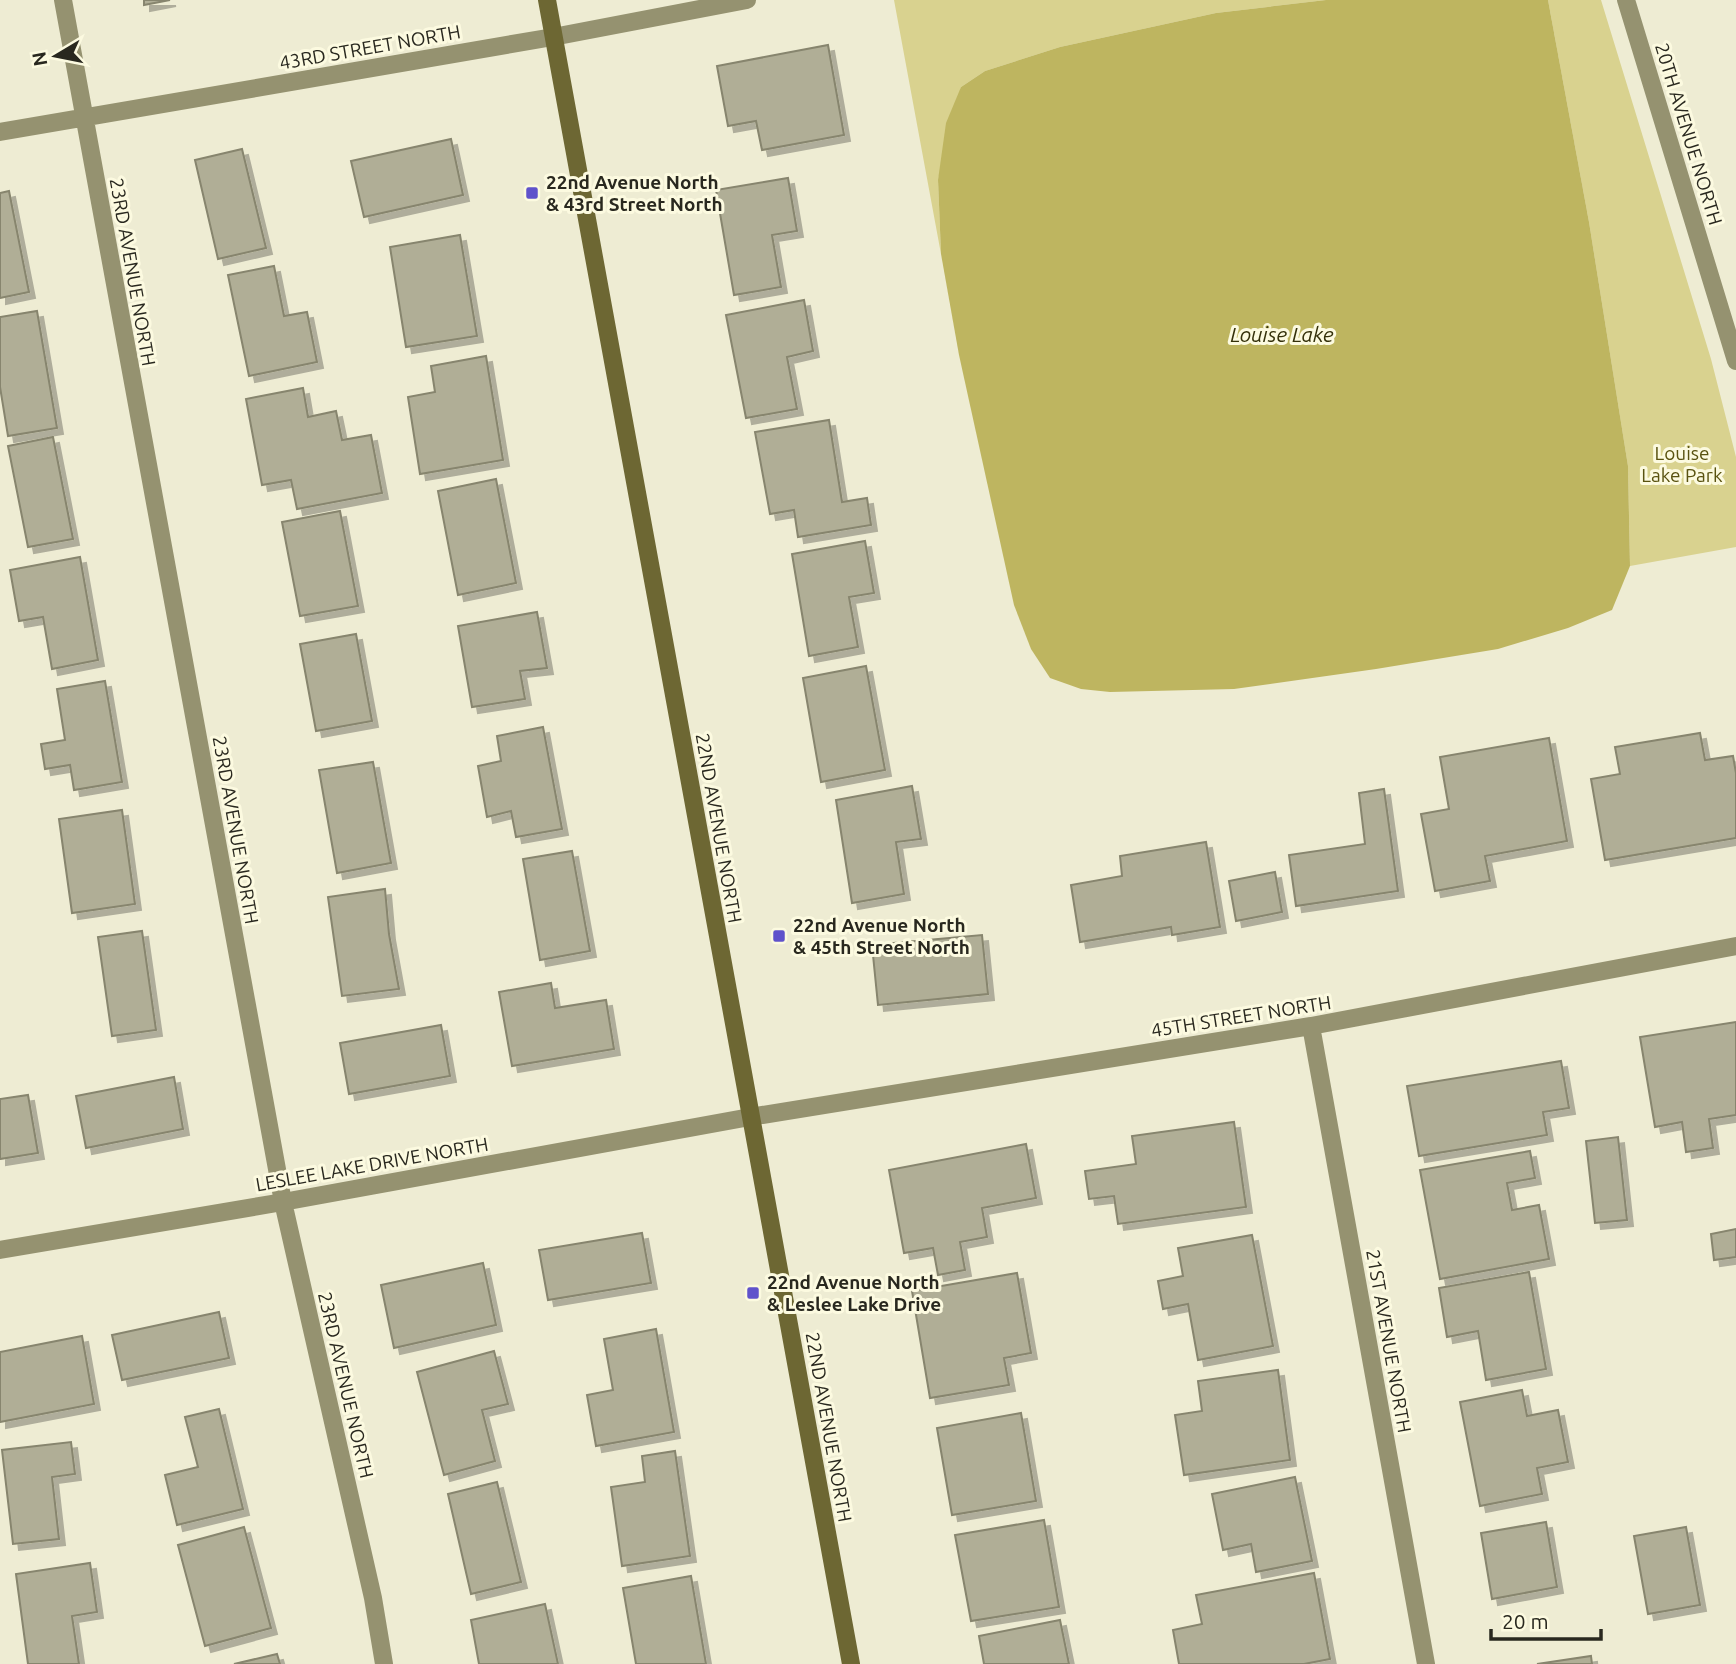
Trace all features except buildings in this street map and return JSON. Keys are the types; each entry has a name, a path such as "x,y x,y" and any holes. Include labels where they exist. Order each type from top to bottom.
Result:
{"main road":[{"name":"22ND AVENUE NORTH","path":"547,0 851,1664"}],"street":[{"name":"23RD AVENUE NORTH","path":"63,0 283,1202 373,1598 384,1664"},
{"name":"43RD STREET NORTH","path":"0,132 553,37 747,0"},
{"name":"20TH AVENUE NORTH","path":"1626,0 1736,362"},
{"name":"45TH STREET NORTH","path":"750,1117 1311,1026 1736,946"},
{"name":"21ST AVENUE NORTH","path":"1311,1026 1426,1664"},
{"name":"LESLEE LAKE DRIVE NORTH","path":"0,1250 283,1202 750,1117"}],"green space":[{"path":"894,0 1326,0 1216,13 1060,47 985,71 961,87 938,180 941,254"},
{"name":"Louise Lake Park","path":"1548,0 1601,0 1711,359 1736,457 1736,547 1630,566 1628,466 1589,222"}],"water":[{"name":"Louise Lake","path":"1326,0 1548,0 1589,222 1628,466 1630,566 1612,610 1568,628 1498,649 1234,689 1110,692 1081,689 1050,678 1031,649 1014,605 959,355 941,254 938,180 946,123 961,87 985,71 1060,47 1216,13"}],"place":[{"name":"22nd Avenue North & 43rd Street North","path":"532,193"},
{"name":"22nd Avenue North & 45th Street North","path":"779,936"},
{"name":"22nd Avenue North & Leslee Lake Drive","path":"753,1293"}]}
